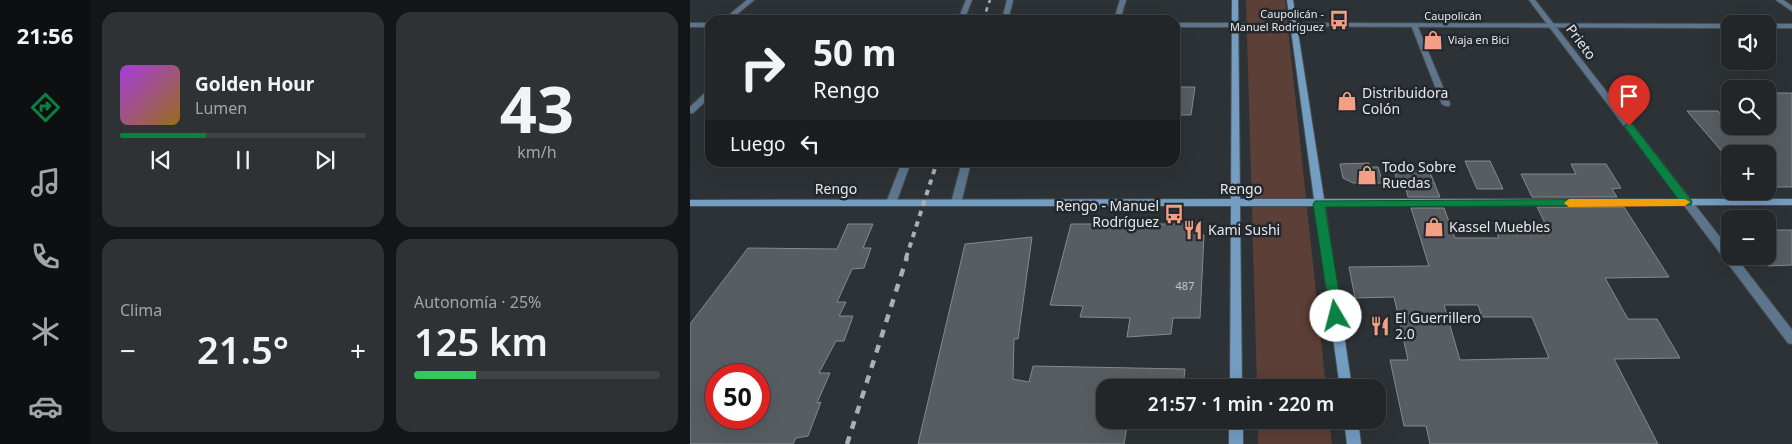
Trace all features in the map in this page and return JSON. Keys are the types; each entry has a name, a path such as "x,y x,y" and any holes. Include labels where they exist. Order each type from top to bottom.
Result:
{"main road":[{"path":"1235,0 1236,379"},
{"path":"1290,0 1345,379"},
{"name":"Rengo","path":"690,203 1319,204 1792,202"},
{"path":"1236,429 1236,444"},
{"path":"1352,429 1354,444"}],"street":[{"path":"732,15 751,0"},
{"path":"963,15 969,0"},
{"path":"1006,15 1010,0"},
{"path":"1119,15 1123,0"},
{"name":"Prieto","path":"1532,0 1792,339"},
{"path":"1779,0 1792,9"},
{"path":"690,25 705,25"},
{"name":"Caupolicán","path":"1180,25 1721,26"},
{"path":"1414,26 1446,104"},
{"path":"1776,26 1792,26"},
{"path":"690,111 705,98"},
{"path":"891,203 905,167"},
{"path":"956,203 966,167"}],"shaded area":[{"path":"1246,0 1285,0 1325,379 1257,379"},
{"path":"1258,429 1330,429 1332,444 1258,444"}],"building":[{"path":"1180,87 1195,87 1191,115 1180,115"},
{"path":"1776,93 1792,93 1792,187 1776,187 1776,145 1721,145 1721,151 1687,111 1718,111 1721,115 1721,135 1776,135"},
{"path":"1465,161 1490,161 1503,189 1477,189"},
{"name":"Todo Sobre Ruedas","path":"1369,163 1370,167 1378,167 1383,183 1353,183 1343,178 1340,164"},
{"path":"1571,164 1606,164 1621,188 1612,189 1617,197 1532,197 1521,174 1576,174"},
{"path":"1394,170 1429,170 1440,197 1408,197 1406,189 1399,189"},
{"path":"1537,207 1624,207 1669,277 1605,278 1628,319 1657,319 1680,358 1614,359 1658,444 1430,444 1426,426 1404,426 1390,360 1408,360 1394,297 1355,298 1349,267 1429,266 1411,208 1444,208 1455,238 1499,238 1493,223 1545,223","holes":["1444,305 1478,305 1482,317 1532,317 1549,358 1460,360"]},
{"path":"848,224 873,224 863,248 871,248 864,268 852,269 837,302 846,302 839,316 853,316 844,341 836,341 819,373 830,373 817,403 821,402 808,436 796,438 793,444 690,444 690,324 748,248 837,249"},
{"path":"1071,224 1201,224 1200,235 1204,235 1200,318 1173,318 1171,334 1127,337 1130,318 1080,317 1083,306 1050,305"},
{"path":"1776,230 1792,230 1792,265 1768,266 1776,265"},
{"path":"1032,237 1018,339 1014,339 1013,379 1029,382 1033,366 1185,369 1184,379 1096,379 1096,429 1126,429 1124,444 918,444 965,244"}],"railway":[{"path":"985,15 990,0"},
{"path":"906,258 935,167"},
{"path":"847,444 907,257"}],"slow traffic":[{"path":"1569,203 1685,202"}],"place":[{"name":"Caupolicán - Manuel Rodríguez","path":"1339,20"},
{"name":"Viaja en Bici","path":"1433,40"},
{"name":"Distribuidora Colón","path":"1347,101"},
{"name":"Todo Sobre Ruedas","path":"1367,175"},
{"name":"Rengo - Manuel Rodríguez","path":"1174,214"},
{"name":"Kassel Muebles","path":"1434,227"},
{"name":"Kami Sushi","path":"1193,230"},
{"name":"El Guerrillero 2.0","path":"1380,326"}],"route":[{"path":"1336,316 1319,204 1687,202 1629,126"}]}
